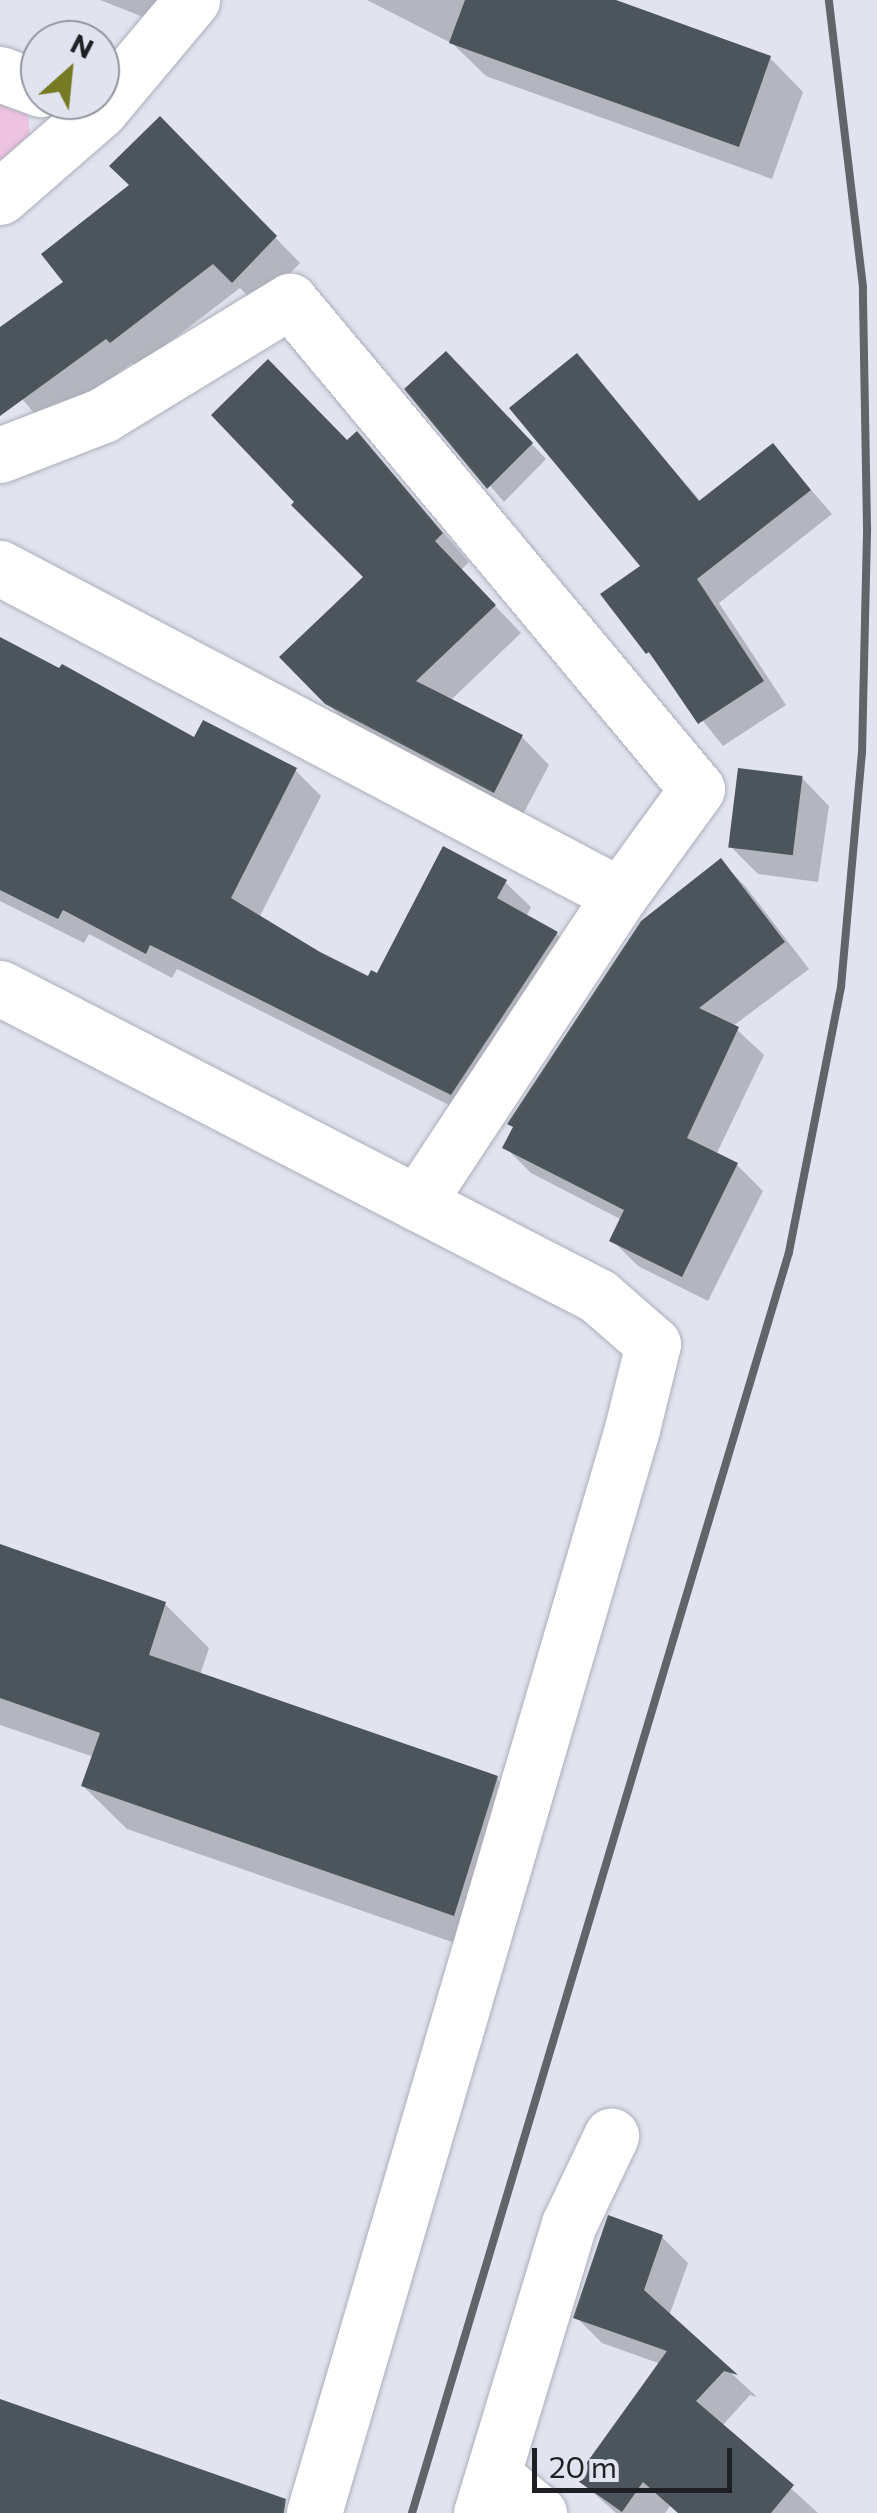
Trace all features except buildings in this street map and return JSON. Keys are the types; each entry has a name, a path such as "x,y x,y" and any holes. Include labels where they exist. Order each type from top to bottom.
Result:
{"street":[{"path":"120,71 192,0"},
{"path":"0,197 72,120"},
{"path":"0,455 103,414 290,301 697,789 620,895 417,1203"},
{"path":"0,568 620,895"},
{"path":"0,988 598,1296 653,1344 632,1429 314,2513"},
{"path":"539,2513 487,2494 569,2224 612,2136"}],"shaded area":[{"path":"0,90 20,98 20,120 28,120 30,135 0,160"}],"railway":[{"path":"412,2513 789,1252 841,987 862,753 867,527 863,287 829,0"}]}
